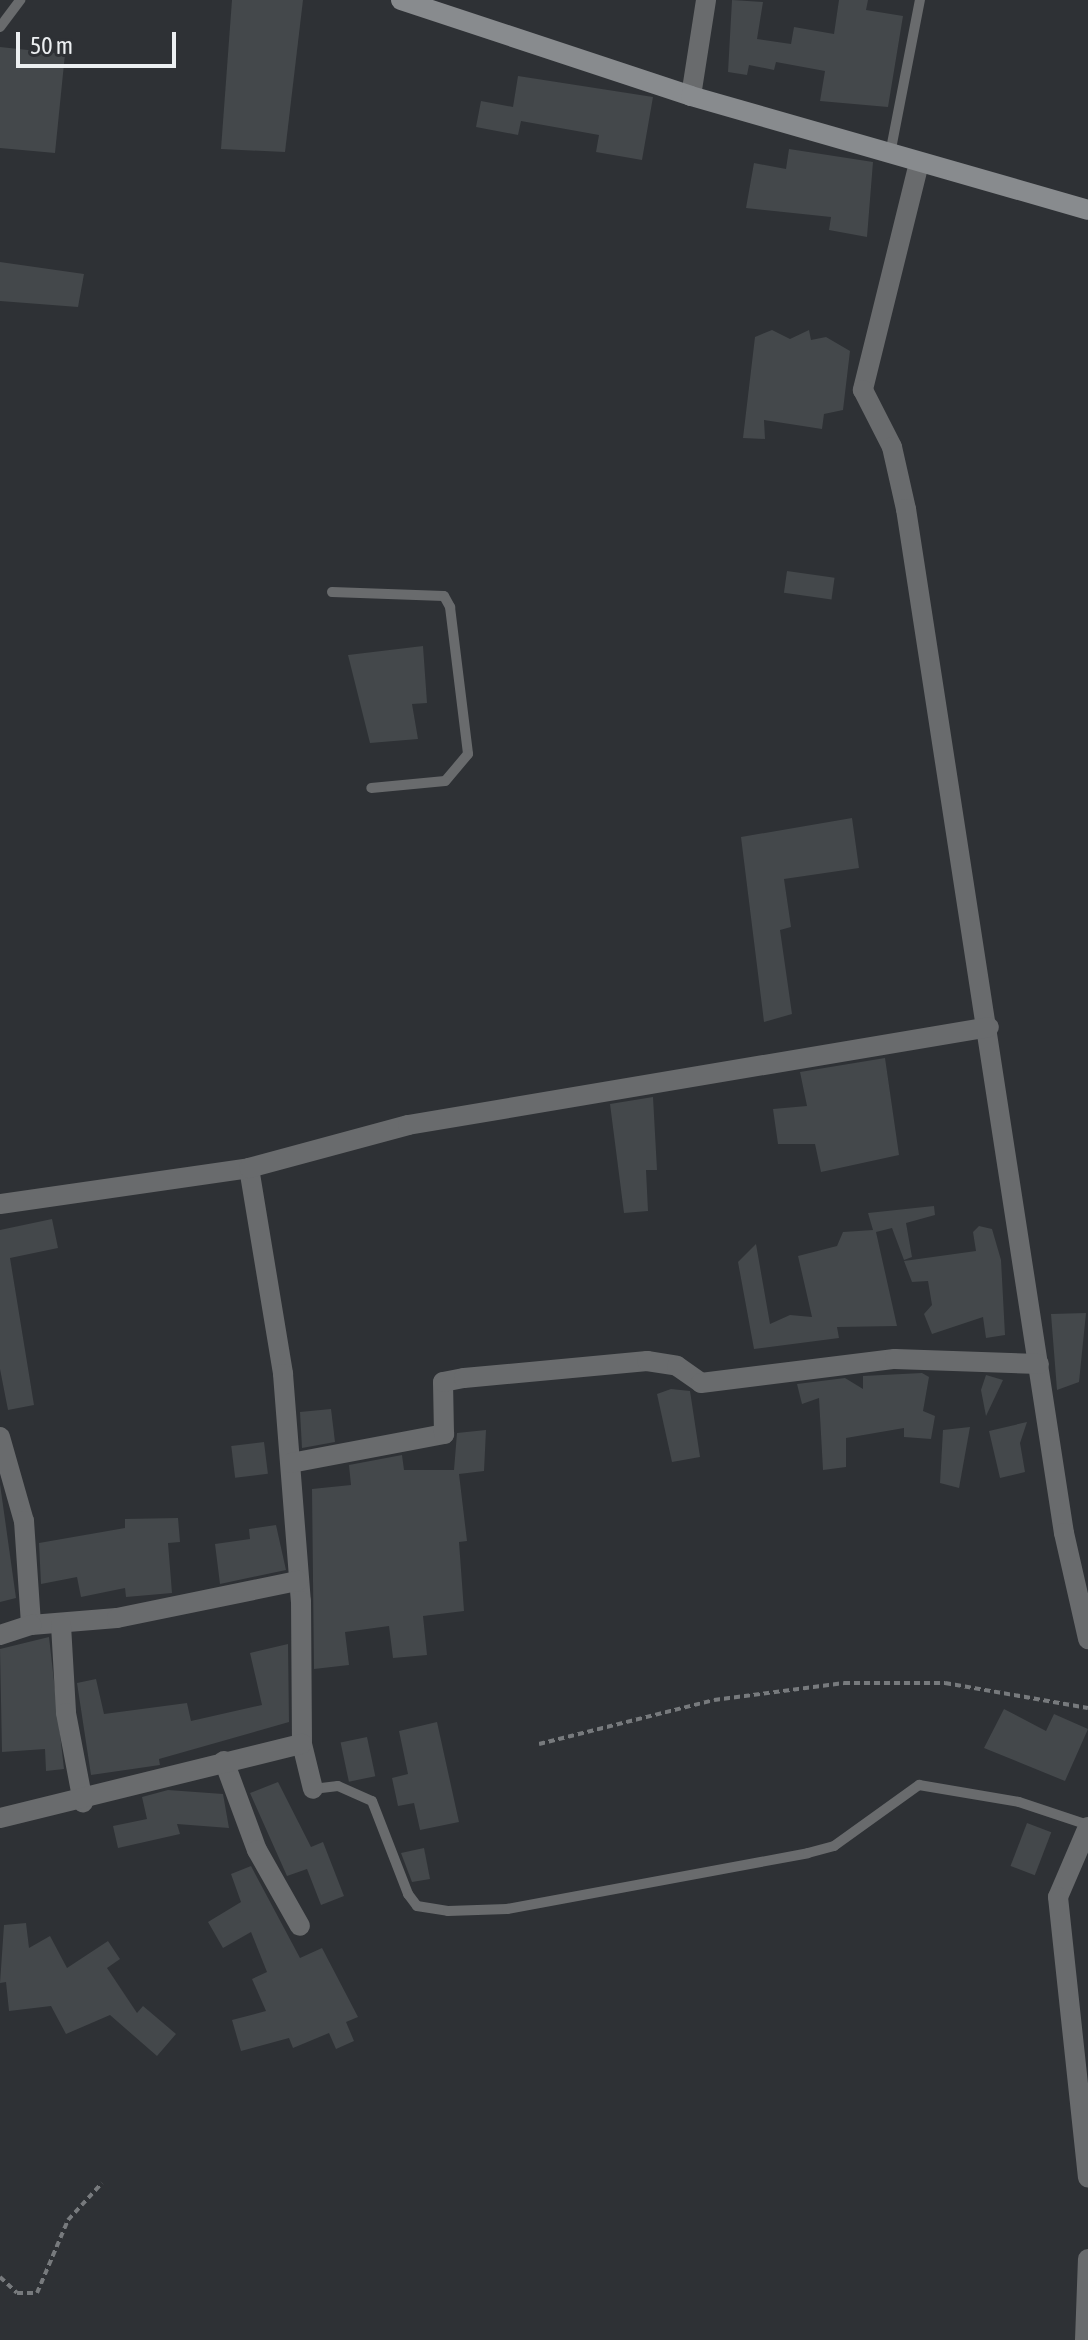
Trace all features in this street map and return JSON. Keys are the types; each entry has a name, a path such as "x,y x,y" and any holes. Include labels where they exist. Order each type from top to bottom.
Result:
{"main road":[{"path":"401,0 691,96 1088,210"}],"street":[{"path":"691,96 706,0"},
{"path":"919,163 861,373 865,403 899,471 989,1027 1064,1533 1088,1639"},
{"path":"0,1204 249,1168 408,1125 989,1027"},
{"path":"249,1168 277,1321 291,1463 298,1581 302,1744 313,1789"},
{"path":"291,1463 444,1434 443,1382 464,1378 647,1361 677,1366 701,1383 895,1359 1039,1364"},
{"path":"0,1437 24,1521 31,1625"},
{"path":"0,1635 31,1625 61,1625 298,1581"},
{"path":"61,1625 66,1713 83,1802"},
{"path":"0,1818 83,1802 224,1761 302,1744"},
{"path":"224,1761 257,1850 300,1926"},
{"path":"1088,1826 1058,1897 1088,2177"},
{"path":"1085,2340 1088,2259"}],"lane":[{"path":"0,27 20,0"},
{"path":"890,154 920,0"},
{"path":"332,592 444,596 450,607 468,754 445,781 371,788"},
{"path":"313,1789 338,1786 372,1801 408,1894 417,1906 448,1911 507,1909 808,1853 834,1846 919,1785 1019,1802 1088,1826"}],"path":[{"path":"539,1744 714,1700 844,1683 945,1683 1088,1708"},
{"path":"0,2277 17,2293 37,2293 68,2220 102,2183"}],"building":[{"path":"232,0 303,0 285,152 221,149"},
{"path":"732,0 763,2 757,39 791,44 794,27 834,34 839,0 868,0 866,10 903,16 888,107 820,101 825,71 776,62 774,70 749,65 747,75 728,72"},
{"path":"0,47 65,54 55,153 0,148"},
{"path":"518,76 653,97 642,160 596,152 599,135 521,121 518,135 476,127 481,101 513,107"},
{"path":"789,149 873,162 867,237 829,230 831,217 746,208 754,163 786,169"},
{"path":"0,262 84,274 78,307 0,301"},
{"path":"772,330 790,339 809,330 811,340 826,337 850,351 843,410 824,414 822,429 764,420 765,439 743,438 755,337"},
{"path":"787,571 835,578 831,599 784,593"},
{"path":"423,646 427,703 412,704 418,739 370,743 348,655"},
{"path":"852,818 859,868 784,879 791,927 780,930 792,1014 764,1022 741,837"},
{"path":"885,1058 899,1155 821,1172 815,1144 778,1144 773,1109 807,1106 800,1072"},
{"path":"653,1097 657,1170 646,1170 648,1211 624,1213 610,1104"},
{"path":"934,1206 935,1215 906,1223 912,1257 904,1260 892,1228 876,1232 897,1326 837,1327 839,1338 754,1349 738,1262 756,1244 770,1324 790,1315 812,1317 798,1256 837,1246 843,1232 873,1230 868,1213"},
{"path":"52,1219 58,1248 10,1258 34,1405 8,1410 0,1369 0,1230"},
{"path":"979,1226 992,1229 1001,1260 1005,1335 986,1338 983,1317 932,1334 924,1314 932,1305 928,1281 912,1282 904,1261 976,1251 973,1232"},
{"path":"1086,1313 1079,1382 1057,1390 1051,1314"},
{"path":"922,1373 929,1377 923,1411 935,1416 931,1439 904,1437 904,1428 846,1438 846,1467 823,1470 819,1398 802,1404 797,1384 845,1378 863,1389 863,1376"},
{"path":"986,1375 1003,1380 986,1416 981,1390"},
{"path":"671,1389 690,1391 700,1457 672,1462 657,1394"},
{"path":"331,1409 335,1442 302,1448 300,1412"},
{"path":"1027,1422 1020,1443 1025,1472 1000,1478 989,1431"},
{"path":"970,1427 959,1488 940,1483 943,1430"},
{"path":"486,1430 484,1471 459,1474 467,1541 459,1542 464,1611 423,1616 427,1655 393,1658 389,1626 345,1632 349,1665 314,1669 312,1489 351,1485 349,1465 402,1455 404,1470 454,1470 457,1433"},
{"path":"264,1442 268,1474 235,1478 231,1446"},
{"path":"0,1484 16,1598 0,1602"},
{"path":"178,1518 180,1542 168,1543 172,1593 126,1597 125,1588 81,1597 77,1577 41,1584 39,1543 125,1528 125,1519"},
{"path":"276,1525 286,1570 220,1584 215,1544 250,1539 249,1529"},
{"path":"49,1637 64,1769 46,1771 45,1749 2,1752 0,1649"},
{"path":"288,1644 289,1722 159,1759 160,1765 91,1775 77,1683 96,1679 104,1714 187,1703 191,1721 262,1705 250,1653"},
{"path":"1004,1709 1046,1731 1054,1714 1088,1729 1065,1781 984,1748"},
{"path":"437,1722 459,1822 420,1830 414,1803 398,1806 392,1778 408,1774 399,1731"},
{"path":"367,1737 375,1776 349,1782 341,1743"},
{"path":"278,1782 311,1847 323,1842 344,1896 321,1905 307,1869 287,1876 250,1793"},
{"path":"168,1790 223,1794 229,1828 177,1824 180,1834 118,1848 113,1826 147,1819 142,1797"},
{"path":"1027,1823 1051,1832 1035,1875 1011,1866"},
{"path":"424,1848 430,1879 412,1882 401,1853"},
{"path":"251,1866 300,1958 322,1948 358,2017 346,2022 354,2041 336,2049 329,2033 293,2048 289,2038 241,2051 232,2020 266,2011 252,1979 267,1972 251,1932 223,1948 208,1922 241,1902 231,1874"},
{"path":"26,1923 29,1948 50,1936 67,1968 108,1941 120,1959 107,1968 137,2013 143,2006 176,2034 157,2056 110,2015 66,2034 51,2006 9,2011 6,1982 0,1983 4,1925"}]}
